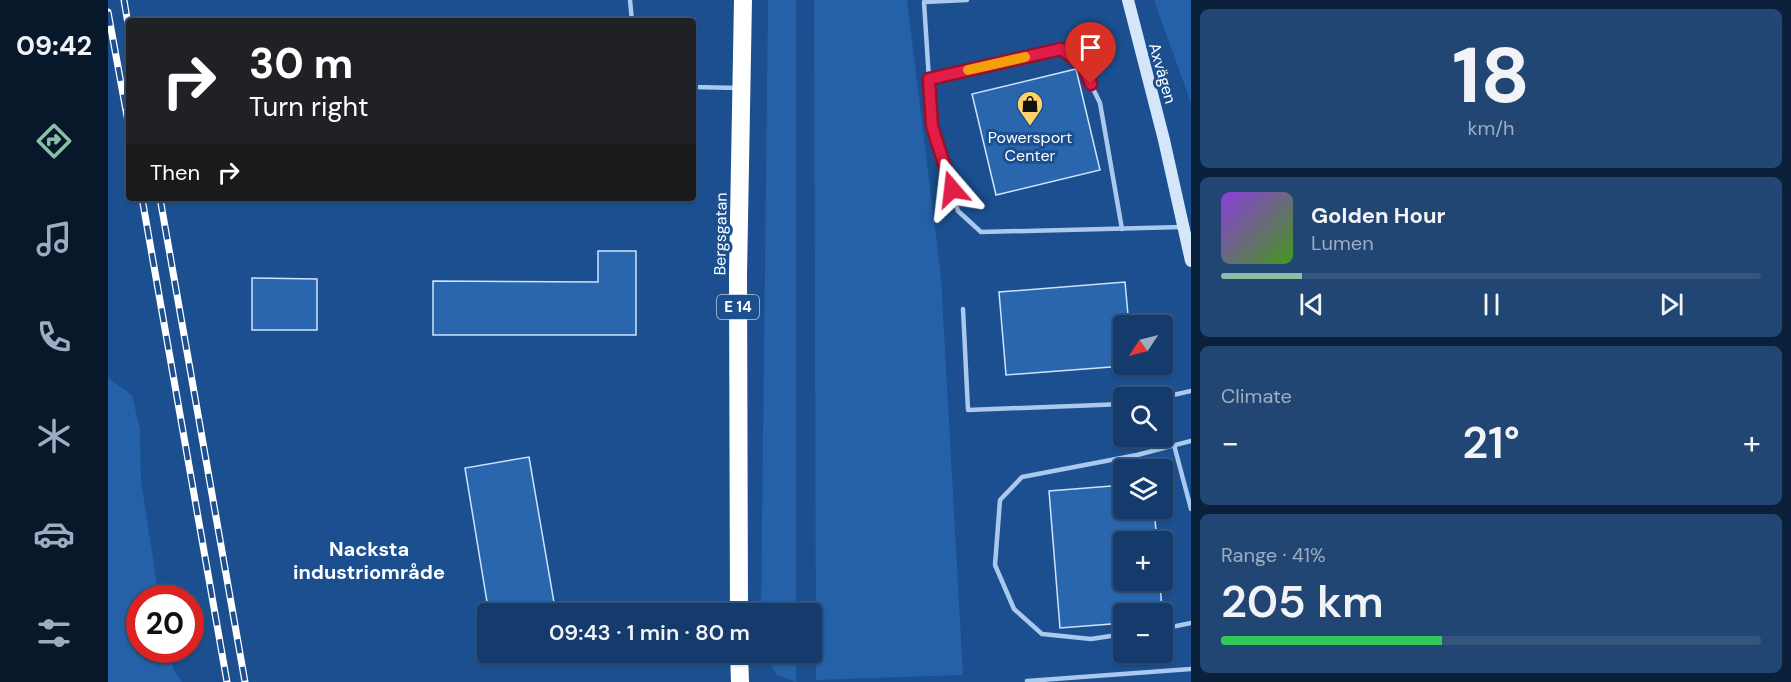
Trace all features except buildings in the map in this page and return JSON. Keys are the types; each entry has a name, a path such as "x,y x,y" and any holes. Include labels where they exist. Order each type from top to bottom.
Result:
{"highway":[{"name":"Bergsgatan","path":"739,603 738,275 743,0"},
{"path":"739,663 740,682"}],"street":[{"name":"Axvägen","path":"1128,0 1191,261"}],"lane":[{"path":"630,0 632,18"},
{"path":"967,0 924,2 932,126 958,211 981,232 1184,227"},
{"path":"929,79 1061,49 1082,64 1100,103 1122,229"},
{"path":"696,87 742,88"},
{"path":"963,309 968,410 1113,404"},
{"path":"1173,395 1191,391"},
{"path":"1113,636 1091,639 1042,634 1014,609 995,565 1000,500 1022,477 1191,441"},
{"path":"1174,445 1191,509"},
{"path":"1173,626 1191,622"},
{"path":"1027,681 1191,669"},
{"path":"1159,673 1160,682"}],"shaded area":[{"path":"768,0 796,0 796,603 761,603"},
{"path":"814,0 907,0 941,277 963,675 816,680 816,663 822,663 822,603 816,603"},
{"path":"1154,0 1191,0 1191,103"},
{"path":"108,378 132,395 140,429 141,481 157,585 126,585 126,663 172,663 173,669 182,682 108,682"},
{"path":"769,663 796,663 796,682 777,675"}],"railway":[{"path":"124,0 127,18"},
{"path":"108,12 126,111"},
{"path":"143,201 227,682"},
{"path":"161,201 245,682"}],"slow traffic":[{"path":"968,70 1025,57"}],"place":[{"name":"Powersport Center","path":"1030,127"}],"district":[{"name":"Nacksta industriområde","path":"369,560"}],"route":[{"path":"952,189 932,126 929,79 1061,49 1082,64 1091,84"}]}
